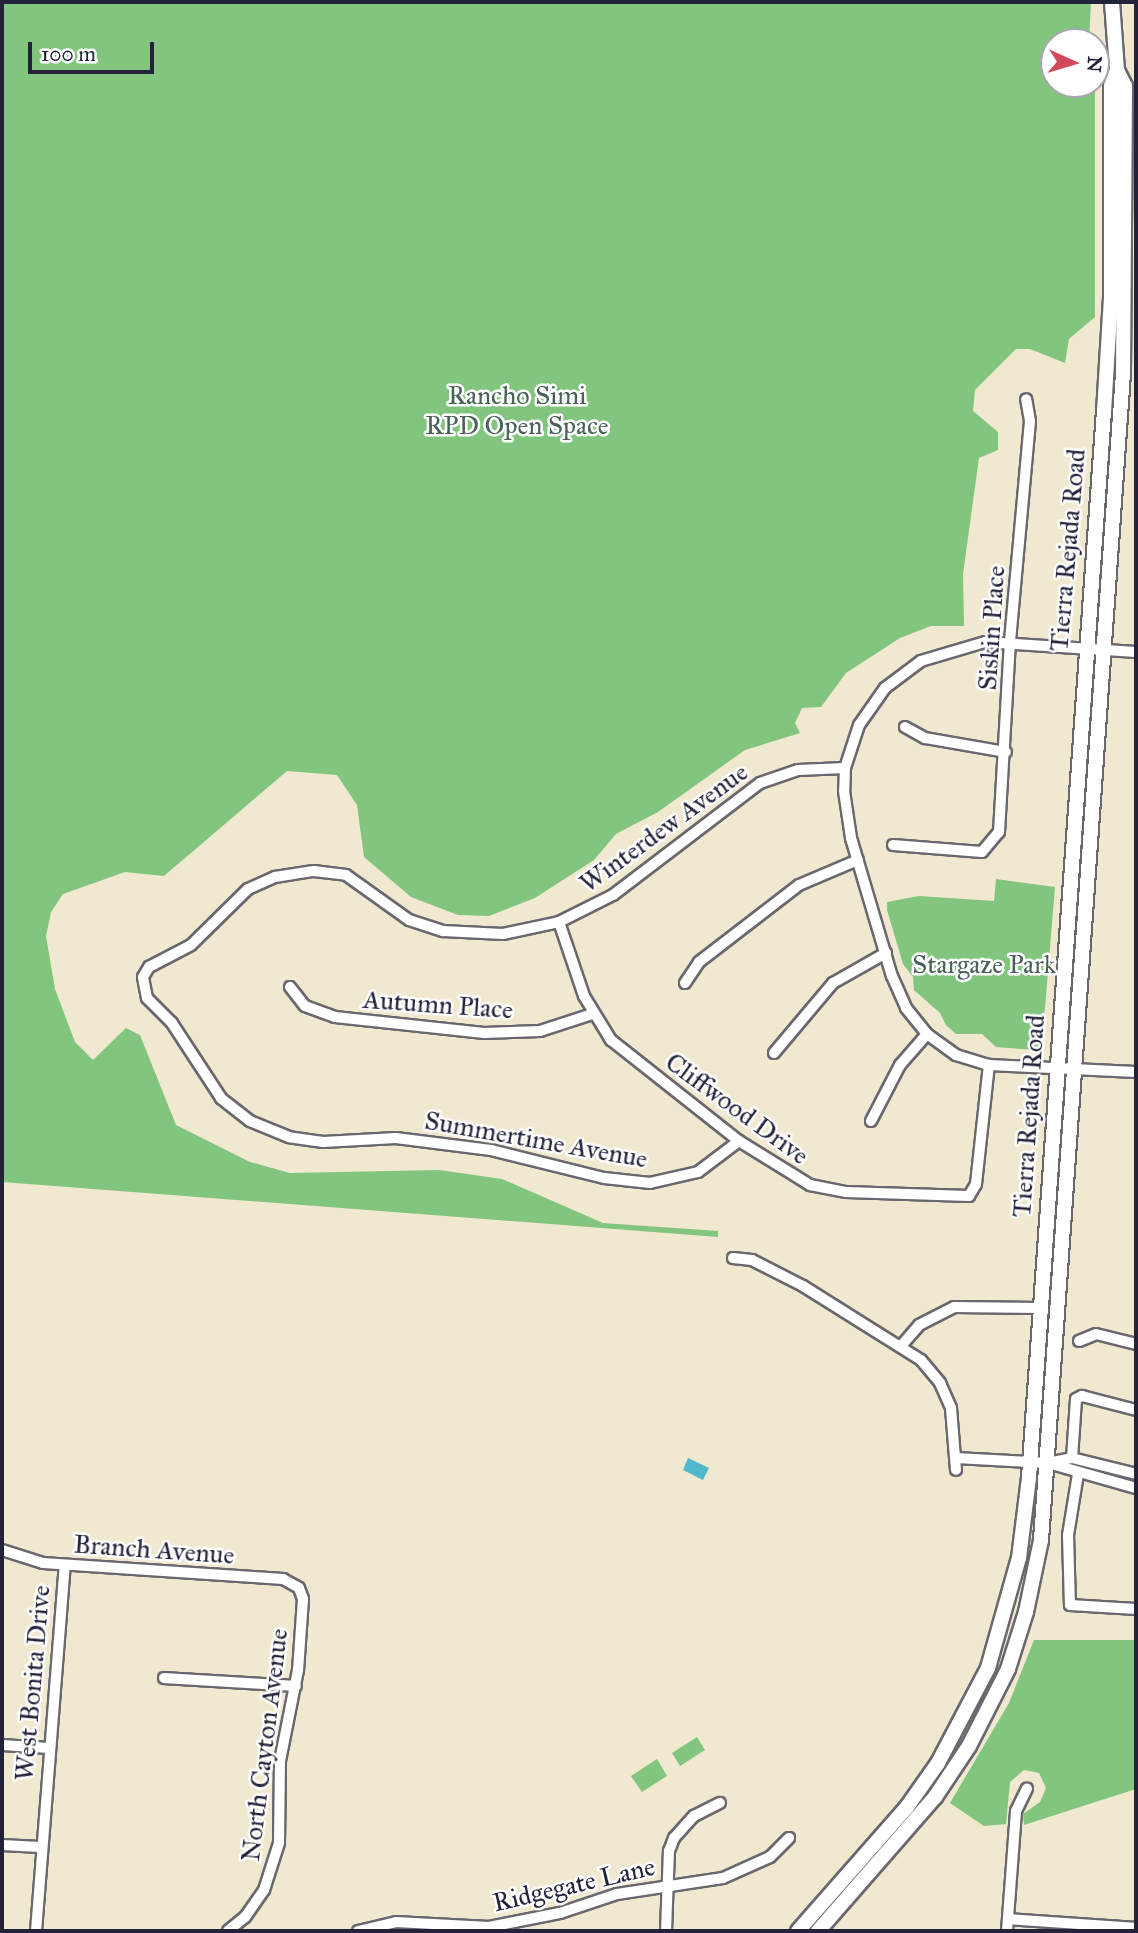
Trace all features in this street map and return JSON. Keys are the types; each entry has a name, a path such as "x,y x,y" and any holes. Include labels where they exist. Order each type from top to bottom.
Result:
{"main road":[{"name":"Tierra Rejada Road","path":"818,1931 935,1797 995,1699 1017,1642 1034,1579 1048,1463 1126,273 1125,86 1117,70 1112,2"},
{"name":"Tierra Rejada Road","path":"798,1931 921,1788 974,1698 1014,1590 1030,1462 1111,296 1111,86 1117,70"}],"street":[{"name":"Siskin Place","path":"893,845 982,852 999,832 1006,752 1010,641 1030,421 1026,399"},
{"path":"1136,652 1103,647 1010,641 941,652 902,673 859,725 845,768 846,815 886,953 898,992 926,1034 956,1055 989,1065 1136,1072"},
{"path":"905,727 937,741 1006,752"},
{"name":"Winterdew Avenue","path":"177,954 248,889 275,877 314,871 346,875 409,920 443,931 503,934 559,922 613,895 760,783 798,770 845,768"},
{"path":"685,983 699,962 799,885 858,860"},
{"name":"Cliffwood Drive","path":"559,922 593,1014 622,1051 739,1142 810,1185 846,1192 963,1199 976,1184 989,1065"},
{"path":"774,1053 833,983 886,953"},
{"name":"Summertime Avenue","path":"177,954 145,972 143,988 147,998 172,1023 221,1098 250,1121 278,1133 314,1141 396,1138 491,1150 604,1178 650,1183 698,1172 739,1142"},
{"name":"Autumn Place","path":"290,987 305,1006 335,1017 484,1033 540,1031 593,1014"},
{"path":"872,1121 900,1065 926,1034"},
{"path":"733,1258 752,1261 803,1286 901,1346 931,1371 946,1395 956,1470"},
{"path":"901,1346 919,1325 954,1307 1040,1308"},
{"path":"1079,1341 1096,1334 1136,1344"},
{"path":"1072,1458 1076,1399 1082,1396 1136,1410"},
{"path":"956,1458 1048,1463 1072,1458 1136,1474"},
{"path":"1048,1463 1078,1474 1136,1488"},
{"path":"1078,1474 1068,1535 1070,1605 1136,1609"},
{"name":"Branch Avenue","path":"2,1550 29,1561 65,1565 283,1579 301,1592"},
{"name":"West Bonita Drive","path":"36,1931 40,1847 65,1565"},
{"name":"North Cayton Avenue","path":"229,1931 255,1905 273,1868 281,1821 280,1762 296,1686 301,1592"},
{"path":"164,1678 296,1686"},
{"path":"2,1745 49,1748"},
{"path":"1007,1931 1016,1811 1027,1788"},
{"path":"666,1931 667,1884 674,1838 694,1816 720,1803"},
{"name":"Ridgegate Lane","path":"358,1931 396,1922 489,1927 667,1884 747,1870 789,1838"},
{"path":"2,1845 40,1847"},
{"path":"1008,1919 1136,1928"}],"green space":[{"name":"Rancho Simi RPD Open Space","path":"2,2 1091,2 1090,28 1040,28 1040,98 1095,98 1095,317 1069,339 1065,363 1030,349 1016,349 975,390 973,411 998,432 998,450 979,458 963,574 964,626 931,626 900,638 846,673 821,707 802,708 795,723 800,733 745,750 658,812 616,834 594,860 535,898 489,916 458,915 411,897 364,857 357,805 337,775 287,771 164,876 125,872 63,894 51,912 46,936 55,989 75,1042 93,1060 126,1028 140,1035 176,1125 250,1162 290,1173 439,1170 502,1179 603,1223 718,1231 718,1237 2,1182"},
{"name":"Stargaze Park","path":"996,879 1055,887 1042,1044 1033,1050 996,1047 982,1034 956,1034 946,1025 940,1013 914,990 913,977 903,964 887,910 887,902 919,896 994,901"},
{"path":"1034,1640 1136,1640 1136,1789 1024,1825 1023,1814 1040,1802 1046,1788 1039,1773 1024,1770 1010,1782 1006,1824 984,1826 950,1803 1009,1703"},
{"path":"697,1737 705,1750 680,1766 672,1753"},
{"path":"657,1759 667,1776 642,1792 631,1776"}],"water":[{"path":"688,1458 709,1468 703,1480 683,1470"}]}
